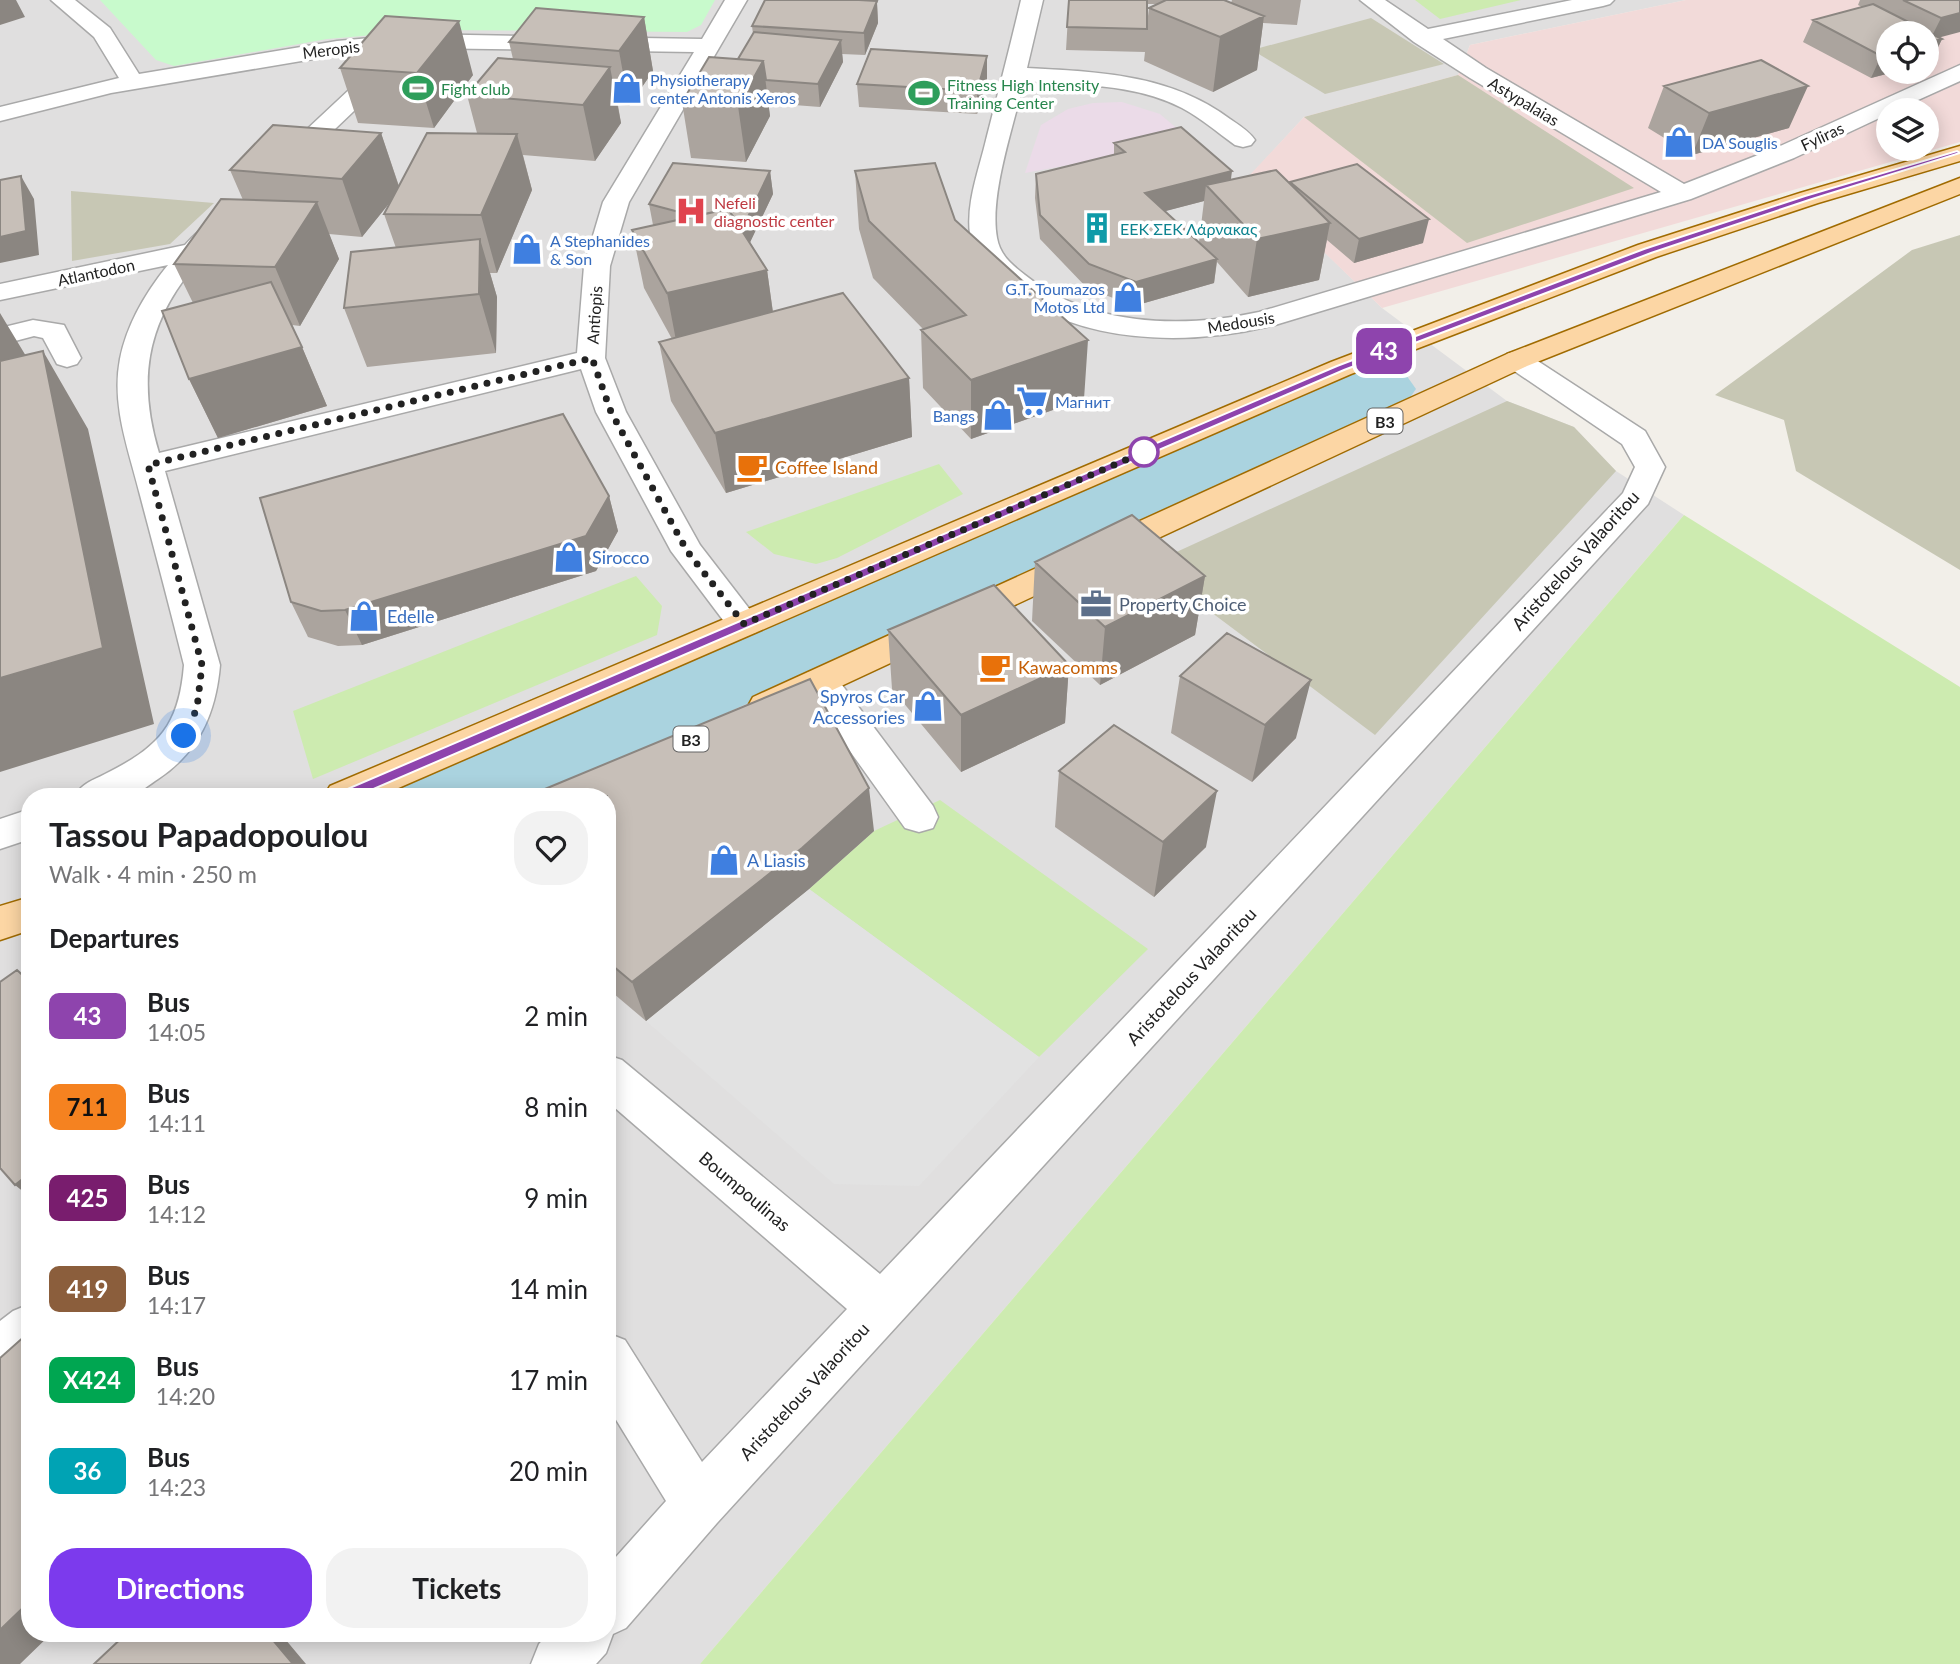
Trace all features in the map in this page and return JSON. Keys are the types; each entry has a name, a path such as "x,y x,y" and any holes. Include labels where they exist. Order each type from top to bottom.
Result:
{"main road":[{"path":"362,788 1341,368 1647,251 1809,198 1960,153"},
{"name":"B3","path":"734,720 1517,360 1960,185"},
{"path":"0,923 21,916"}],"street":[{"path":"62,0 102,33 133,82"},
{"name":"Antiopis","path":"736,0 616,202 597,266 592,358 611,412 687,551 744,624"},
{"name":"Medousis","path":"1032,0 982,207 984,236 988,252 1014,282 1058,306 1112,324 1165,329 1212,328 1265,319 1682,194"},
{"name":"Astypalaias","path":"1371,0 1478,73 1682,194"},
{"path":"1422,37 1604,0"},
{"path":"262,185 414,41"},
{"name":"Meropis","path":"0,114 133,82 306,52 414,41 710,46"},
{"name":"Fyliras","path":"1682,194 1785,153 1960,72"},
{"path":"1016,74 1132,85 1160,92 1189,102 1243,140"},
{"path":"110,788 140,773 184,736 197,708 202,685 202,665 132,398 133,364 143,330 162,294 191,252 232,214"},
{"name":"Atlantodon","path":"0,292 191,252"},
{"path":"0,337 33,328 54,331 67,358"},
{"path":"148,465 592,358"},
{"name":"Aristotelous Valaoritou","path":"616,1599 698,1504 1637,497 1650,467 1634,438 1517,360"},
{"path":"820,681 919,817"},
{"path":"0,834 21,827"},
{"name":"Boumpoulinas","path":"616,1082 882,1307"},
{"path":"0,1352 21,1335"},
{"path":"616,1372 698,1504"},
{"path":"559,1664 578,1642"}],"shaded area":[{"path":"0,0 1686,0 1470,45 1458,75 1304,117 1248,178 1382,308 1507,401 1574,427 1616,471 1684,515 700,1664 0,1664"},
{"path":"1686,0 1960,0 1960,142 1939,148 1939,98 1876,98 1876,161 1894,161 1382,308 1247,178 1304,117 1458,75 1470,45"},
{"path":"1371,18 1444,64 1325,94 1252,50"},
{"path":"1458,75 1634,188 1467,243 1304,117"},
{"path":"1122,102 1160,114 1193,142 1025,173 1041,125 1068,109 1093,103"},
{"path":"71,191 214,203 170,244 72,261"},
{"path":"1960,235 1960,570 1796,471 1784,420 1715,395 1912,250"},
{"path":"1507,401 1574,427 1616,471 1375,735 1148,565"},
{"path":"809,889 1039,1057 919,1186 834,1184 646,1021"}],"green space":[{"path":"100,0 715,0 701,25 687,32 431,30 327,39 174,66 156,60"},
{"path":"1415,0 1521,0 1440,19"},
{"path":"939,464 963,494 837,558 816,564 774,554 746,532"},
{"path":"1684,515 1960,687 1960,1664 700,1664"},
{"path":"636,576 662,606 657,635 313,779 293,711"},
{"path":"940,800 1148,949 1039,1057 809,889 874,831"}],"building":[{"path":"765,0 877,1 864,33 752,26"},
{"path":"1069,0 1147,0 1147,29 1067,27"},
{"path":"1166,0 1224,0 1264,16 1220,37 1149,8"},
{"path":"1903,0 1960,0 1960,13 1941,18"},
{"path":"1873,4 1907,21 1876,21 1876,53 1813,20"},
{"path":"536,8 644,17 619,51 509,42"},
{"path":"385,16 459,21 417,73 340,68"},
{"path":"754,32 841,40 818,84 766,80 763,61 738,59"},
{"path":"871,49 987,56 977,91 857,84"},
{"path":"709,57 763,61 738,106 682,102"},
{"path":"498,58 610,67 583,105 467,95"},
{"path":"1761,60 1808,86 1709,113 1664,86"},
{"path":"273,125 381,133 342,179 230,170"},
{"name":"ΕΕΚ ΣΕΚ Λάρνακας","path":"1181,127 1232,171 1145,193 1217,259 1136,282 1089,264 1040,215 1036,174 1125,152 1114,143"},
{"path":"427,133 517,134 481,215 384,214"},
{"path":"673,163 770,171 742,229 728,209 694,216 649,204"},
{"path":"935,163 955,220 1088,340 971,380 921,330 966,315 869,221 855,171"},
{"path":"1357,164 1429,219 1359,239 1290,182"},
{"path":"1276,170 1330,223 1257,239 1206,185"},
{"path":"21,176 26,231 0,237 0,180"},
{"path":"221,199 317,202 275,267 174,264"},
{"path":"728,209 767,270 667,293 632,230"},
{"path":"480,239 479,294 344,308 351,252"},
{"path":"271,282 302,347 189,379 162,311"},
{"path":"843,293 909,378 715,433 659,342"},
{"path":"43,351 103,648 0,678 0,361"},
{"path":"563,414 609,496 586,536 345,610 321,611 291,602 260,498"},
{"path":"1132,515 1205,576 1105,627 1035,562"},
{"path":"994,585 1069,665 961,715 888,630"},
{"path":"1227,633 1311,680 1265,725 1180,676"},
{"name":"A Liasis","path":"810,679 869,788 802,848 632,982 616,969 616,788 547,788"},
{"path":"1114,725 1217,791 1163,842 1059,771"},
{"path":"17,970 21,974 21,1180 15,1185 0,1168 0,982"},
{"path":"21,1339 21,1610 0,1630 0,1358"},
{"path":"117,1642 275,1642 293,1664 94,1664"}],"waterway":[{"path":"463,788 1376,389"}],"bus line":[{"name":"43","path":"362,788 1341,368 1647,251 1809,198 1960,153"}],"place":[{"name":"Fight club","path":"418,88"},
{"name":"Physiotherapy center Antonis Xeros","path":"627,88"},
{"name":"Fitness High Intensity Training Center","path":"924,93"},
{"name":"DA Souglis","path":"1679,142"},
{"name":"Nefeli diagnostic center","path":"691,211"},
{"name":"ΕΕΚ ΣΕΚ Λάρνακας","path":"1097,228"},
{"name":"A Stephanides & Son","path":"527,249"},
{"name":"G.T. Toumazos Motos Ltd","path":"1128,297"},
{"name":"Магнит","path":"1032,401"},
{"name":"Bangs","path":"998,415"},
{"name":"Coffee Island","path":"752,467"},
{"name":"Sirocco","path":"569,557"},
{"name":"Property Choice","path":"1096,604"},
{"name":"Edelle","path":"364,616"},
{"name":"Kawacomms","path":"995,667"},
{"name":"Spyros Car Accessories","path":"928,706"},
{"name":"A Liasis","path":"724,860"}],"route":[{"path":"184,736 197,708 202,685 202,665 148,465 592,358 611,412 687,551 744,624 1144,452"}]}
